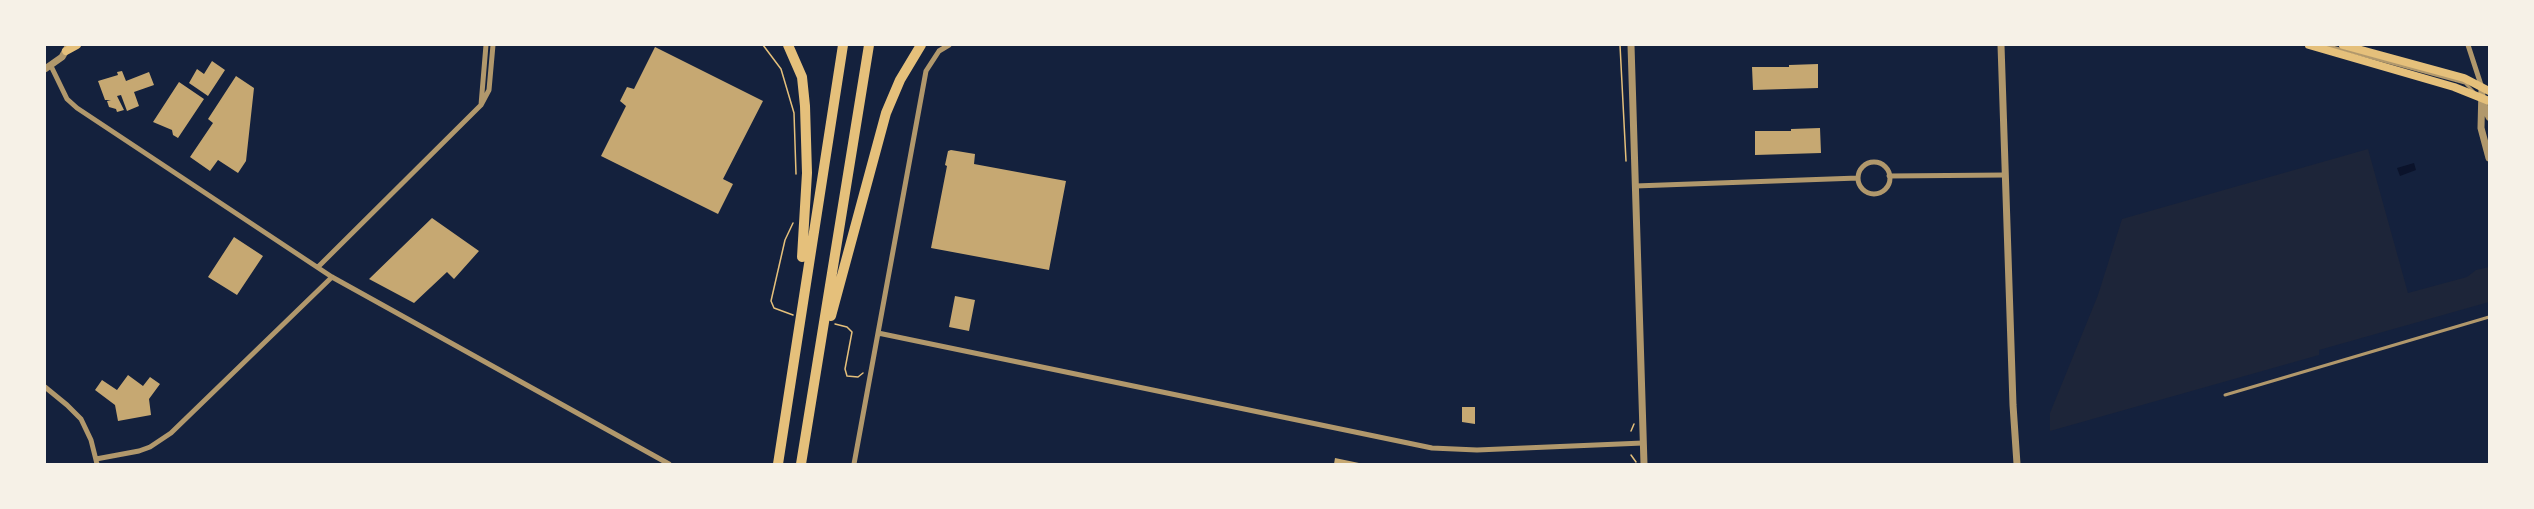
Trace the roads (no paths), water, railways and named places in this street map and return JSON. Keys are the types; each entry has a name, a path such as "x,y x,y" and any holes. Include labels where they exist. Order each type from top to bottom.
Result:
{"highway":[{"path":"788,45 802,77"},
{"path":"795,45 802,77 807,173 805,235 798,301 800,319"},
{"path":"778,464 843,45"},
{"path":"801,464 869,45"},
{"path":"815,380 886,113 900,80 921,45"}],"main road":[{"path":"67,48 77,45"},
{"path":"2309,45 2454,87 2485,99"},
{"path":"2343,45 2464,78 2486,90"}],"street":[{"path":"481,105 486,45"},
{"path":"318,267 481,105 489,90 493,45"},
{"path":"854,464 926,70 939,51 949,45"},
{"path":"1632,45 1644,464"},
{"path":"2001,45 2012,393 2017,464"},
{"path":"2468,45 2486,90 2481,128 2489,158"},
{"path":"67,48 48,68 68,99 77,108 332,277 669,464"},
{"path":"2485,99 2489,117"},
{"path":"1875,162 1885,167 1889,176 1884,190 1874,194 1861,188 1858,178 1861,168 1875,162"},
{"path":"1889,176 2005,175"},
{"path":"1635,186 1858,178"},
{"path":"45,387 68,405 81,419 91,440 97,461 150,447 171,433 332,277"},
{"path":"878,333 1431,448 1477,450 1643,443"}],"lane":[{"path":"2325,45 2465,83 2485,99"},
{"path":"2225,394 2489,317"}]}
